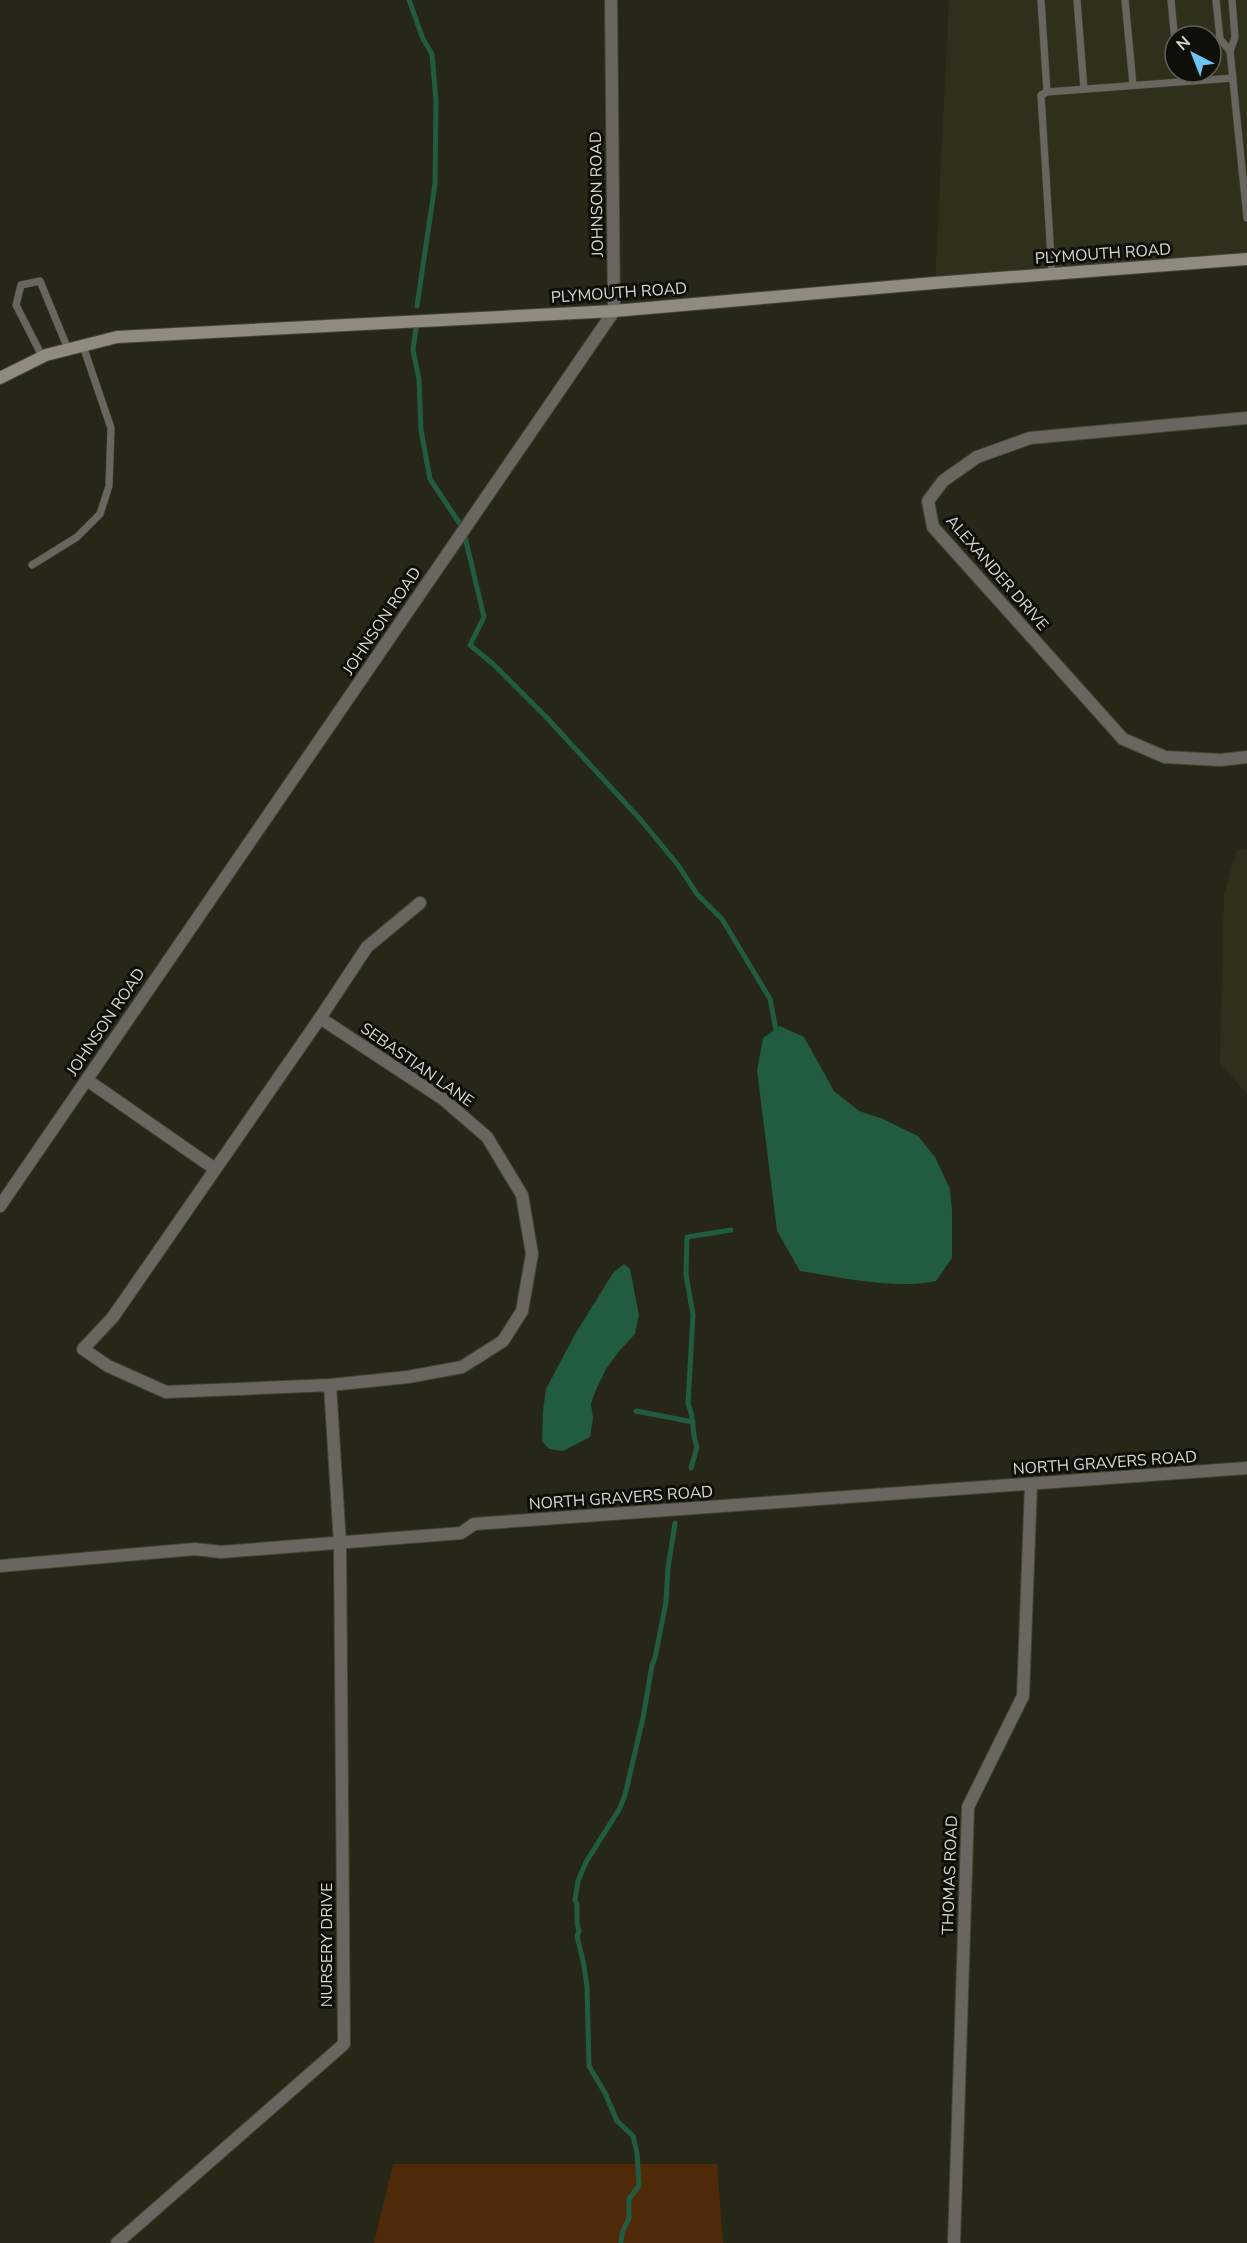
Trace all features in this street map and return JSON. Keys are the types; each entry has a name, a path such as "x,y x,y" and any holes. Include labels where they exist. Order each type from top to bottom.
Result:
{"main road":[{"name":"PLYMOUTH ROAD","path":"0,378 42,356 117,337 614,311 1247,259"}],"street":[{"name":"JOHNSON ROAD","path":"0,1206 614,311 611,0"},
{"name":"ALEXANDER DRIVE","path":"1247,418 1029,438 976,458 943,481 928,501 933,527 1123,739 1165,757 1221,760 1247,757"},
{"name":"SEBASTIAN LANE","path":"320,1018 443,1099 487,1137 522,1195 532,1254 522,1311 503,1341 462,1366 408,1377 330,1385 166,1392 108,1366 83,1349 113,1317 367,947 420,903"},
{"path":"87,1080 216,1169"},
{"path":"330,1385 340,1544"},
{"name":"NORTH GRAVERS ROAD","path":"0,1566 195,1550 220,1552 340,1544 461,1533 474,1524 1247,1468"},
{"name":"THOMAS ROAD","path":"954,2243 968,1807 1023,1696 1031,1485"},
{"name":"NURSERY DRIVE","path":"117,2243 344,2044 340,1544"}],"lane":[{"path":"1041,0 1047,92"},
{"path":"1077,0 1084,89"},
{"path":"1125,0 1133,85"},
{"path":"1171,0 1173,24"},
{"path":"1216,0 1220,39 1230,51"},
{"path":"1232,0 1236,37 1230,51 1245,170 1247,218"},
{"path":"1223,79 1233,78"},
{"path":"1052,274 1041,95 1047,92 1163,83"},
{"path":"42,356 16,305 21,285 40,280 68,349"},
{"path":"32,565 77,537 100,514 109,486 111,428 82,346"}],"shaded area":[{"path":"949,0 1247,0 1247,259 935,283"},
{"path":"1247,849 1247,1094 1220,1063 1224,894 1237,850"},
{"path":"780,1026 804,1037 834,1091 859,1111 883,1119 918,1136 935,1157 950,1189 952,1211 952,1258 936,1281 887,1283 800,1271 777,1231 757,1070 763,1038"},
{"path":"624,1264 630,1269 639,1315 635,1334 606,1369 595,1392 591,1404 593,1418 590,1437 563,1451 549,1449 542,1441 546,1389 574,1336 613,1273"},
{"path":"393,2164 717,2164 723,2243 374,2243"}],"waterway":[{"path":"409,0 423,39 432,54 436,101 435,184 417,306"},
{"path":"416,328 413,350 419,379 421,430 430,479 460,524"},
{"path":"464,533 484,617 470,645 493,664 548,719 640,819 678,865 697,894 722,919 770,999 777,1035"},
{"path":"691,1468 697,1447 692,1414 688,1404 693,1315 686,1274 687,1237 731,1230"},
{"path":"636,1411 693,1422"},
{"path":"621,2243 622,2233 629,2218 629,2199 639,2186 637,2153 633,2136 617,2121 605,2093 589,2066 587,1987 577,1936 579,1931 575,1900 578,1881 586,1862 620,1808 625,1795 666,1602 668,1568 675,1523"}]}
